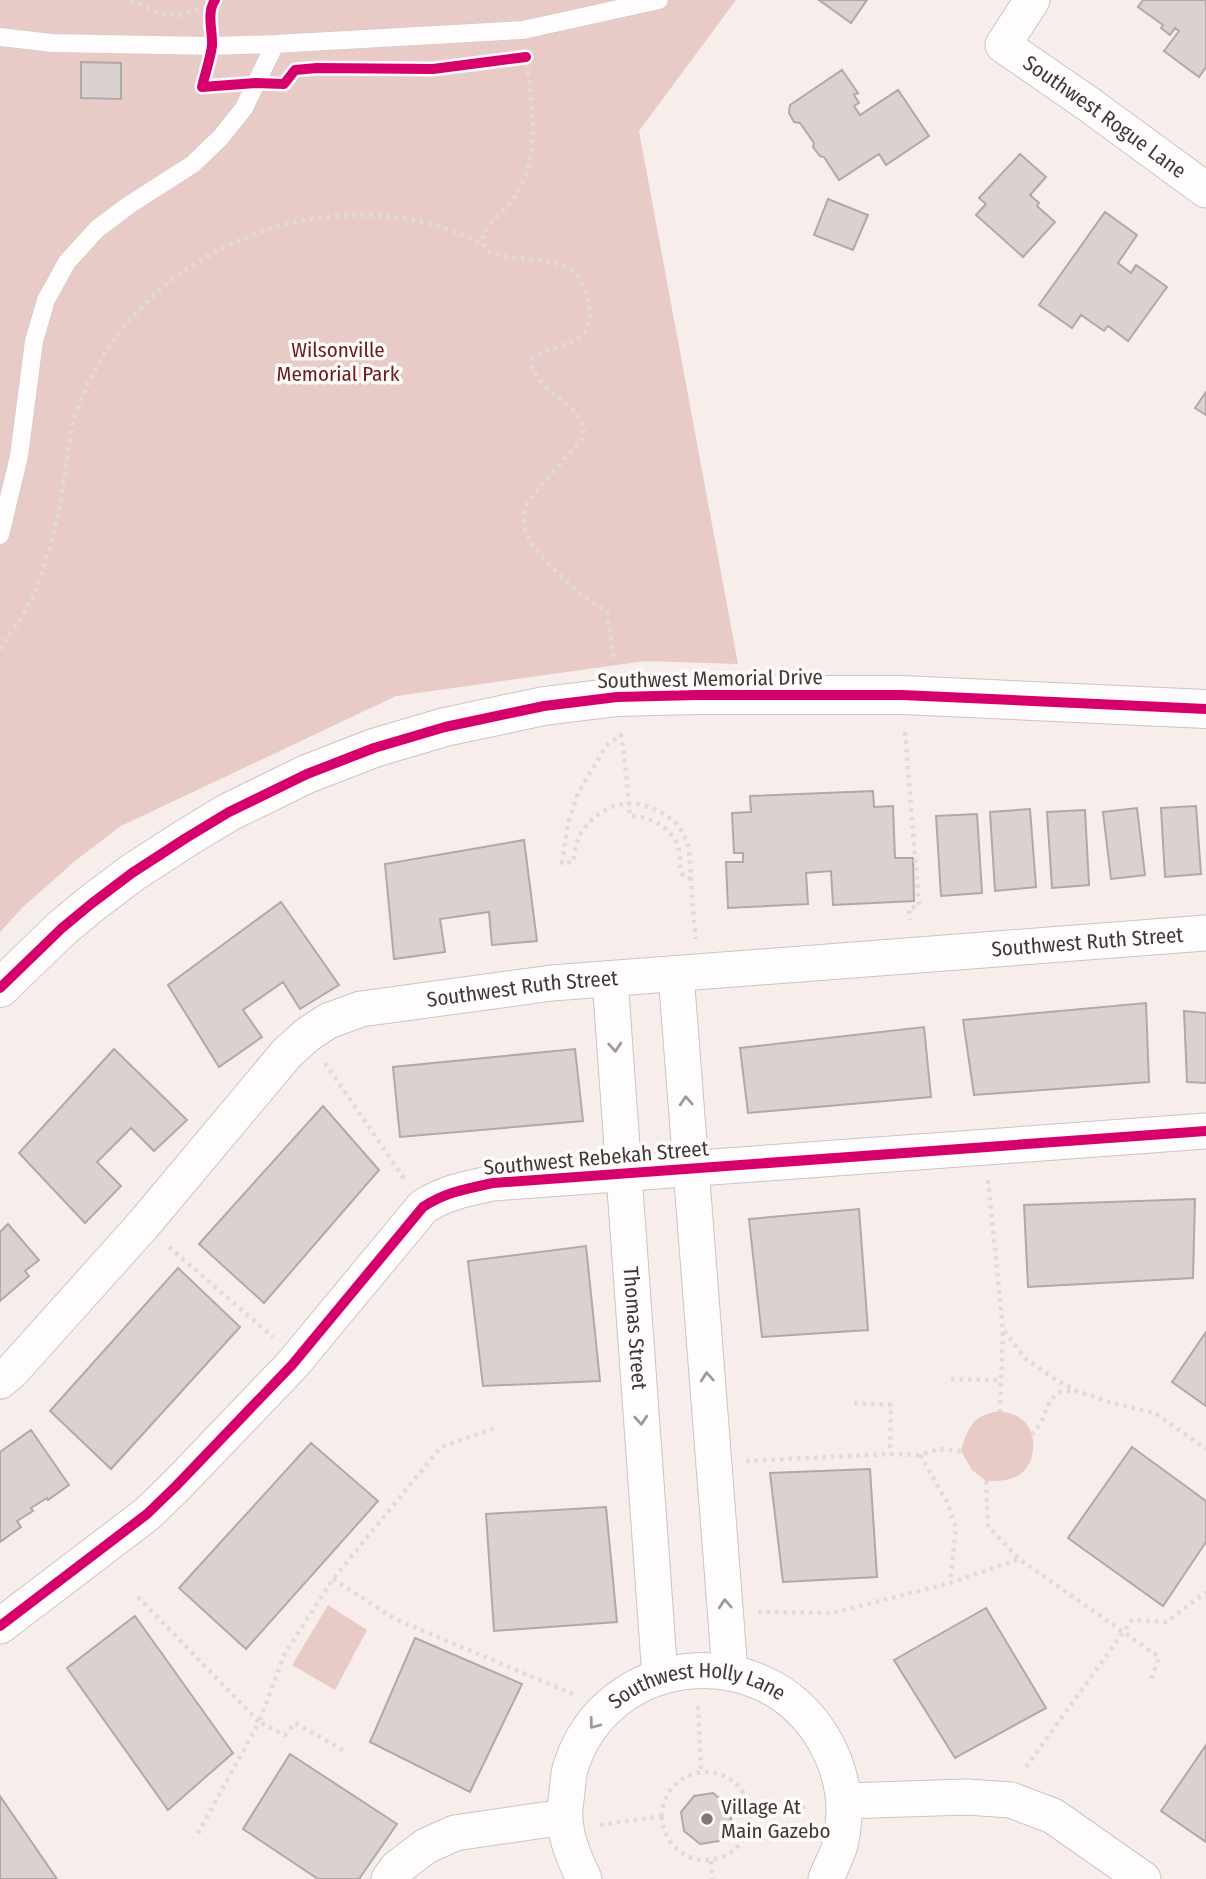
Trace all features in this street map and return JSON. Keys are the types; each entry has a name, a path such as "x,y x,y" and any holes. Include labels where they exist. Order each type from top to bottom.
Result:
{"street":[{"name":"Southwest Rogue Lane","path":"1032,0 1003,45 1206,190"},
{"name":"Southwest Memorial Drive","path":"0,988 91,904 132,873 229,812 307,774 374,748 445,727 531,709 617,697 697,695 902,695 1206,709"},
{"name":"Southwest Ruth Street","path":"0,1381 143,1225 287,1053 328,1021 360,1009 552,983 610,979 686,962 912,956 1206,933"},
{"path":"686,962 691,1169 726,1612 713,1671"},
{"name":"Thomas Street","path":"610,979 660,1677"},
{"name":"Southwest Rebekah Street","path":"0,1626 147,1514 298,1358 423,1207 448,1193 493,1183 1206,1131"},
{"name":"Southwest Holly Lane","path":"583,1879 571,1852 566,1824 570,1767 583,1738 601,1714 627,1693 660,1677 713,1671 760,1681 793,1702 814,1723 839,1770 844,1801 840,1845 826,1879"},
{"path":"844,1801 967,1797 1010,1800 1053,1816 1143,1879"},
{"path":"389,1879 397,1868 426,1846 455,1833 566,1824"}],"lane":[{"path":"0,37 52,43 212,46 275,44 523,30 659,0"},
{"path":"0,535 19,456 34,341 46,300 66,262 97,229 193,164 221,137 244,108 275,44"}],"path":[{"path":"131,0 161,14 182,15 212,5"},
{"path":"483,244 484,233 517,194 525,177 532,148 533,112 528,75"},
{"path":"0,649 29,604 39,577 60,506 73,421 90,380 126,324 161,288 188,267 247,235 312,218 379,215 445,228 483,244 491,253 561,264 575,272 584,285 590,310 589,328 581,338 546,349 533,357 531,364 534,374 579,416 584,428 583,438 529,500 525,508 525,530 550,566 575,590 607,613 614,660"},
{"path":"902,695 919,906 909,908 912,956"},
{"path":"686,962 691,879 689,846 682,830 670,817 649,806 629,802 617,805 603,811 581,832 573,862 562,863 568,823 578,793 606,746 621,735 626,767 629,802 630,816 647,817 673,836 679,848 680,872 685,878 691,879"},
{"path":"307,1035 423,1207"},
{"path":"986,1147 1003,1330 1000,1411"},
{"path":"143,1225 298,1358"},
{"path":"1003,1330 1026,1359 1056,1380 1077,1391 1109,1402 1155,1413 1206,1449"},
{"path":"951,1379 1001,1380"},
{"path":"1032,1435 1041,1423 1050,1400 1060,1392 1077,1391"},
{"path":"854,1403 891,1405 890,1454"},
{"path":"196,1837 259,1722 285,1653 333,1579 441,1447 495,1428"},
{"path":"715,1461 919,1455 939,1449 961,1451"},
{"path":"919,1455 947,1502 956,1527 950,1583"},
{"path":"986,1481 988,1526 1019,1559 1159,1657 1150,1682"},
{"path":"726,1612 832,1613 950,1583 1019,1559"},
{"path":"333,1579 395,1619 573,1694"},
{"path":"1010,1800 1020,1776 1132,1620 1166,1622 1206,1592"},
{"path":"138,1597 259,1722 285,1735 295,1723 343,1750"},
{"path":"701,1772 713,1671"},
{"path":"701,1772 719,1773 734,1782 746,1795 751,1814 750,1829 741,1844 728,1856 711,1861 694,1860 678,1851 667,1838 662,1816 663,1803 671,1788 685,1777 701,1772"},
{"path":"751,1814 844,1801"},
{"path":"566,1824 662,1816"},
{"path":"711,1861 712,1879"}],"green space":[{"name":"Wilsonville Memorial Park","path":"0,0 736,0 639,131 738,664 645,661 396,696 121,826 75,861 23,907 0,932"},
{"path":"1000,1411 1025,1422 1032,1434 1032,1455 1027,1468 1018,1476 986,1481 972,1470 961,1451 973,1423 984,1415"},
{"path":"328,1605 367,1630 335,1690 292,1665"}],"building":[{"path":"819,0 867,0 851,23"},
{"path":"1143,0 1206,0 1206,67 1199,77 1164,51 1179,31 1175,28 1170,35 1161,28 1163,25 1138,7"},
{"path":"81,62 121,63 121,99 81,98"},
{"path":"842,70 858,93 854,95 859,103 854,106 860,115 898,90 929,136 886,165 879,154 839,180 824,157 813,147 814,143 800,123 794,122 789,113 790,105"},
{"path":"1020,154 1046,177 1030,195 1039,203 1037,206 1055,222 1023,257 976,215 986,204 979,198"},
{"path":"828,199 868,215 853,250 814,235"},
{"path":"1105,212 1137,235 1118,263 1131,273 1136,265 1167,287 1128,341 1108,326 1104,331 1081,315 1072,328 1039,305"},
{"path":"1206,392 1206,415 1195,408"},
{"path":"873,791 874,807 893,806 895,858 913,858 914,901 833,905 831,871 806,873 808,904 728,908 726,862 743,862 743,853 734,853 732,813 751,812 750,796"},
{"path":"1196,806 1201,874 1165,877 1161,808"},
{"path":"1137,808 1145,875 1111,879 1103,812"},
{"path":"1030,809 1036,887 995,891 990,812"},
{"path":"1085,810 1089,885 1052,888 1047,812"},
{"path":"977,814 982,893 941,896 936,816"},
{"path":"524,840 537,941 492,945 489,912 440,919 445,952 394,959 385,864"},
{"path":"281,902 339,985 300,1009 283,982 243,1010 262,1037 219,1067 168,985"},
{"path":"1146,1003 1149,1082 974,1095 963,1020"},
{"path":"1184,1011 1206,1013 1206,1083 1187,1082"},
{"path":"924,1027 931,1097 748,1113 740,1048"},
{"path":"114,1049 187,1120 154,1151 131,1128 97,1162 121,1186 85,1223 19,1153"},
{"path":"575,1049 583,1121 400,1137 393,1067"},
{"path":"323,1106 379,1170 264,1303 199,1244"},
{"path":"1195,1199 1193,1278 1028,1287 1024,1205"},
{"path":"859,1209 868,1330 762,1337 749,1219"},
{"path":"8,1224 39,1260 25,1271 29,1276 0,1301 0,1232"},
{"path":"586,1246 600,1381 483,1386 468,1261"},
{"path":"178,1268 240,1327 111,1469 50,1411"},
{"path":"1206,1332 1206,1406 1172,1382"},
{"path":"31,1430 69,1485 31,1508 33,1511 17,1521 21,1527 0,1542 0,1452"},
{"path":"311,1443 378,1501 246,1649 179,1588"},
{"path":"1132,1447 1206,1501 1206,1542 1163,1606 1068,1538"},
{"path":"870,1469 877,1577 783,1582 770,1473"},
{"path":"606,1507 617,1622 494,1631 486,1514"},
{"path":"986,1608 1046,1708 955,1758 894,1660"},
{"path":"135,1616 233,1753 168,1810 67,1668"},
{"path":"415,1638 522,1684 470,1792 370,1742"},
{"path":"1206,1745 1206,1842 1161,1811"},
{"path":"290,1754 397,1824 359,1879 318,1879 243,1829"},
{"name":"Village At Main Gazebo","path":"713,1793 729,1806 732,1825 719,1841 700,1844 684,1831 681,1812 694,1796"},
{"path":"0,1796 57,1879 0,1879"}],"cycle path":[{"path":"215,0 210,16 212,46 202,87 284,84 295,70 433,69 526,57"},
{"path":"0,988 91,904 132,873 229,812 307,774 374,748 445,727 544,706 617,697 697,695 902,695 1206,709"},
{"path":"0,1626 147,1514 176,1486 292,1365 423,1207 440,1198 493,1183 1206,1131"}],"place":[{"name":"Village At Main Gazebo","path":"707,1819"}]}
